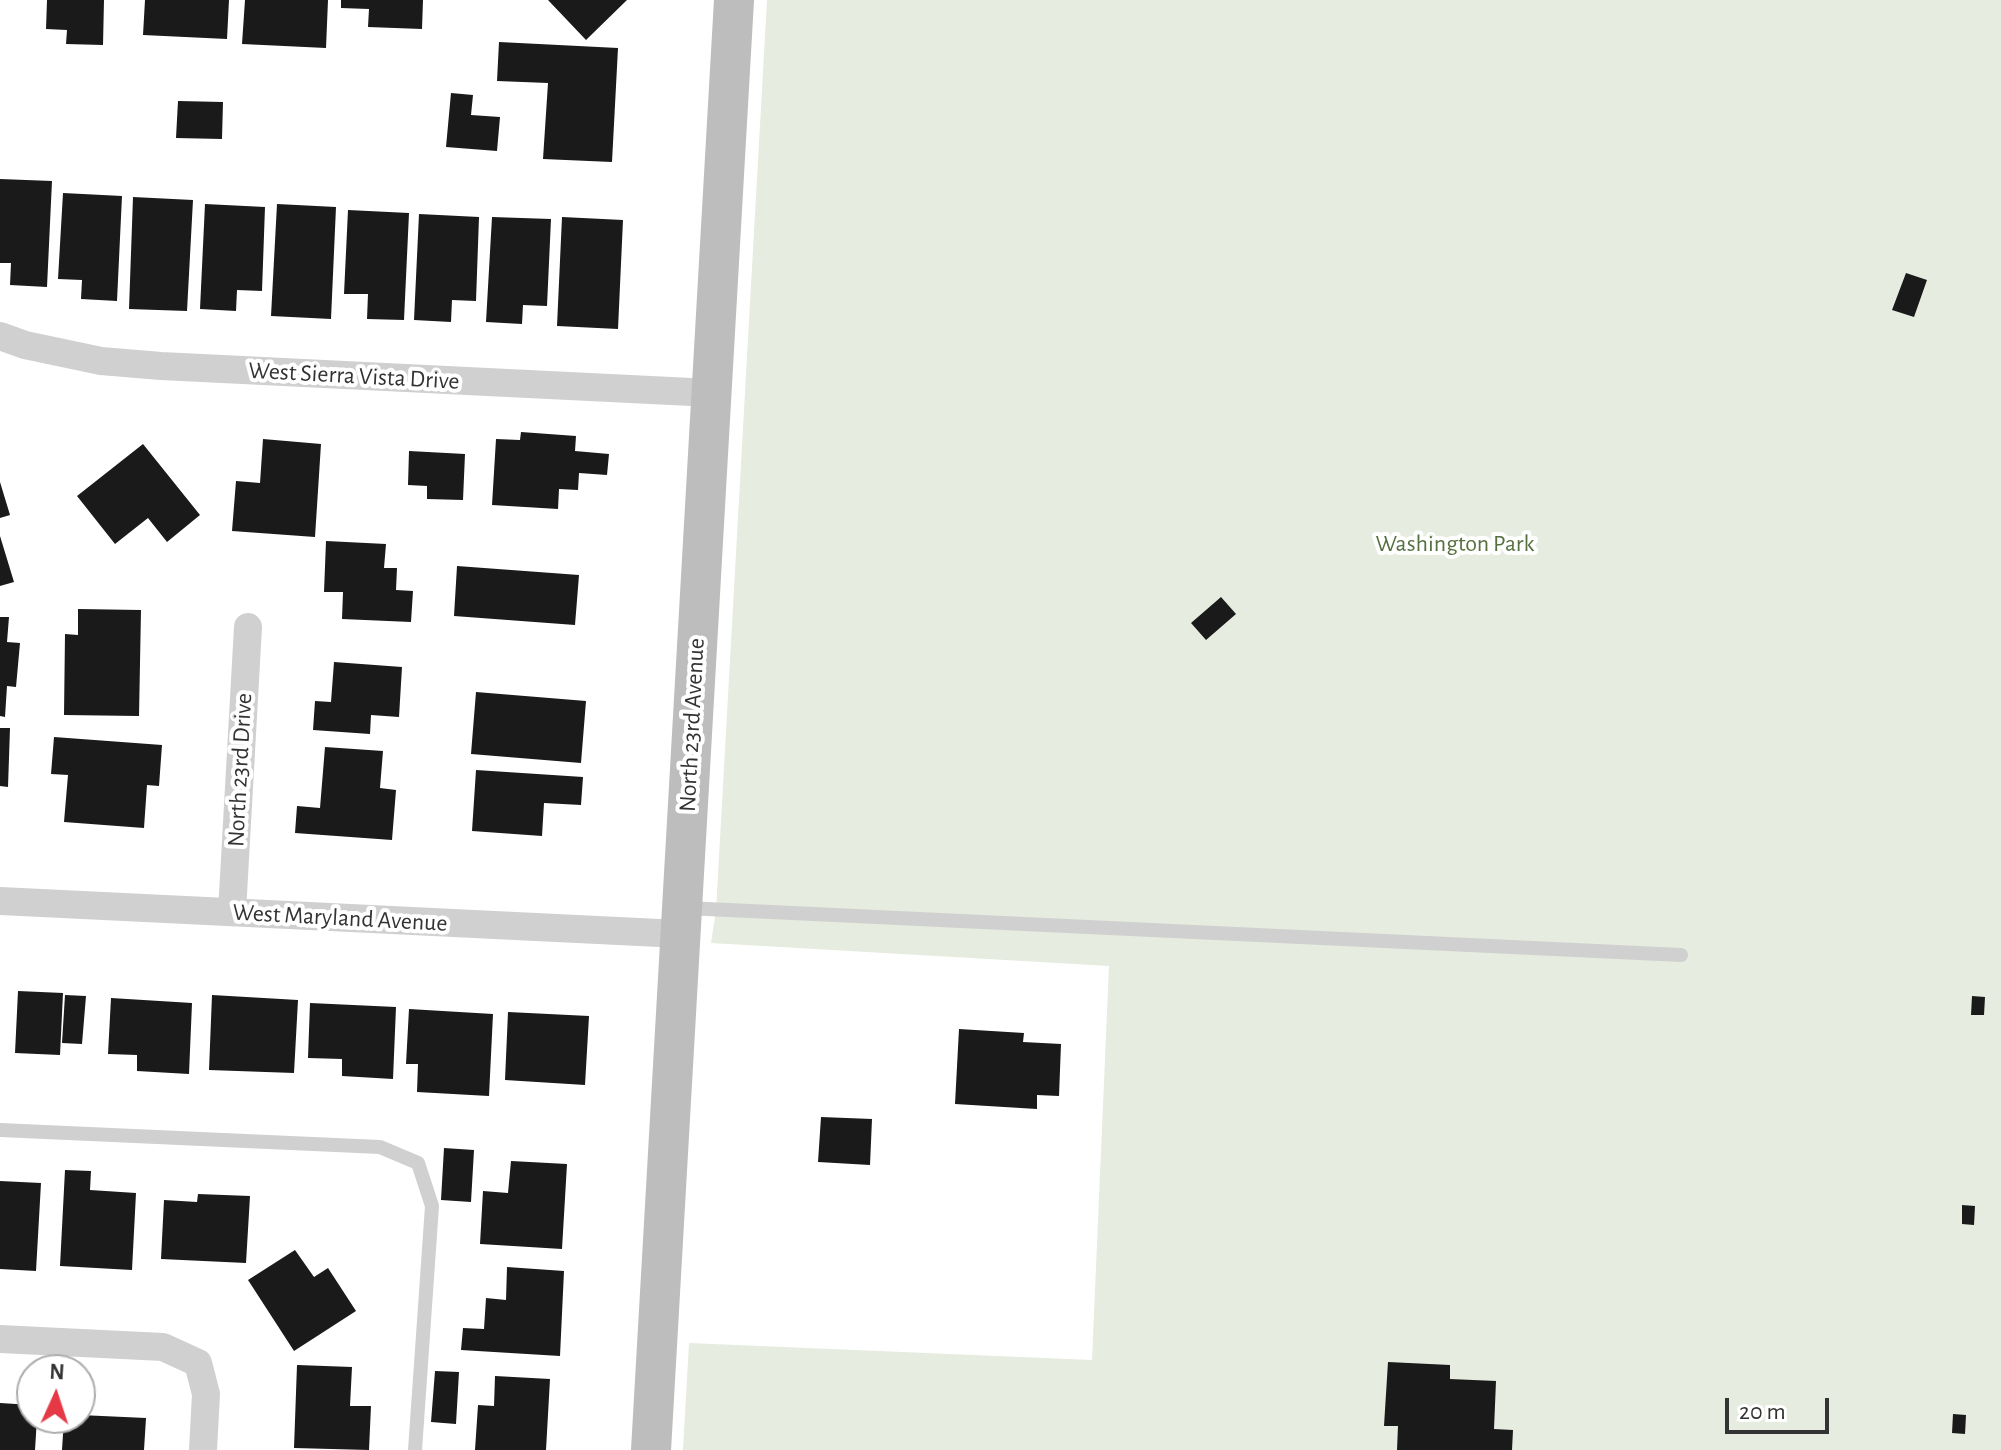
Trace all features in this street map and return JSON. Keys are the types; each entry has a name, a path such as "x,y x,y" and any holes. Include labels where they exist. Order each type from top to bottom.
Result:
{"street":[{"name":"North 23rd Avenue","path":"651,1450 734,0"},
{"name":"West Sierra Vista Drive","path":"0,336 25,345 101,361 161,366 712,393"},
{"name":"North 23rd Drive","path":"232,912 248,627"},
{"name":"West Maryland Avenue","path":"0,901 232,912 681,921"},
{"path":"0,1339 163,1347 198,1363 206,1394 203,1450"}],"lane":[{"path":"681,921 1681,955"},
{"path":"0,1130 380,1147 418,1163 432,1206 415,1450"}],"green space":[{"name":"Washington Park","path":"767,0 2001,0 2001,1450 683,1450 689,1343 1092,1360 1109,966 711,943 716,910"}],"building":[{"path":"47,0 104,0 103,45 66,44 67,30 46,29"},
{"path":"145,0 229,0 227,39 143,35"},
{"path":"245,0 328,0 326,48 242,44"},
{"path":"341,0 423,0 422,29 368,27 369,9 341,8"},
{"path":"548,0 627,0 586,40"},
{"path":"499,42 618,48 612,162 543,159 548,83 497,81"},
{"path":"451,93 473,95 471,115 500,117 497,151 446,147"},
{"path":"178,101 223,102 222,139 176,138"},
{"path":"0,179 52,181 47,287 10,285 11,263 0,263"},
{"path":"63,193 122,196 117,301 81,299 82,280 58,279"},
{"path":"133,197 193,200 187,311 129,309"},
{"path":"205,204 265,207 262,291 237,290 236,311 200,309"},
{"path":"277,204 336,207 331,319 271,316"},
{"path":"348,210 409,213 404,320 367,319 368,294 344,294"},
{"path":"419,214 479,217 476,301 452,300 451,322 414,320"},
{"path":"492,217 551,219 547,306 523,305 522,324 486,322"},
{"path":"562,217 623,220 618,329 557,326"},
{"path":"1906,273 1927,280 1914,317 1892,310"},
{"path":"521,432 576,436 575,451 609,454 607,475 579,473 578,490 559,489 558,509 492,505 496,439 520,440"},
{"path":"263,439 321,444 315,537 232,531 236,481 260,483"},
{"path":"143,444 200,515 167,542 148,518 115,544 77,496"},
{"path":"409,451 465,454 463,500 427,499 427,486 408,485"},
{"path":"0,482 10,515 0,518"},
{"path":"0,536 14,582 0,586"},
{"path":"326,541 386,544 384,568 397,568 396,590 413,591 411,622 342,619 343,592 324,592"},
{"path":"457,566 579,575 575,625 454,616"},
{"path":"1221,597 1236,614 1206,640 1191,623"},
{"path":"78,609 141,610 139,716 64,715 65,634 78,635"},
{"path":"0,617 9,617 7,642 20,643 16,687 7,686 5,717 0,716"},
{"path":"334,662 402,667 399,717 371,715 370,734 313,730 315,701 331,702"},
{"path":"476,692 586,701 581,763 471,754"},
{"path":"0,728 10,728 8,787 0,786"},
{"path":"54,737 162,745 159,786 147,785 144,828 64,822 68,775 51,774"},
{"path":"325,747 383,751 380,788 396,790 392,840 295,833 297,806 320,808"},
{"path":"476,770 583,777 581,805 544,803 542,836 472,831"},
{"path":"18,991 63,993 60,1055 15,1053"},
{"path":"65,995 86,996 82,1044 62,1043"},
{"path":"212,995 298,1000 294,1073 209,1070"},
{"path":"1972,996 1985,997 1984,1015 1971,1015"},
{"path":"111,998 192,1003 189,1074 137,1071 137,1055 108,1054"},
{"path":"310,1003 396,1007 393,1079 342,1076 342,1059 308,1058"},
{"path":"409,1009 493,1014 489,1096 417,1092 418,1064 406,1064"},
{"path":"508,1012 589,1016 585,1085 505,1080"},
{"path":"959,1029 1024,1033 1023,1042 1061,1044 1059,1096 1037,1095 1037,1109 955,1104"},
{"path":"821,1117 872,1119 870,1165 818,1162"},
{"path":"444,1148 474,1150 471,1202 441,1200"},
{"path":"511,1161 567,1164 562,1249 480,1244 483,1191 508,1193"},
{"path":"65,1170 91,1171 90,1190 136,1193 132,1270 60,1266"},
{"path":"0,1181 41,1183 36,1271 0,1269"},
{"path":"198,1194 250,1196 246,1263 161,1259 164,1200 197,1202"},
{"path":"1962,1205 1975,1206 1974,1225 1962,1224"},
{"path":"295,1250 314,1277 328,1268 356,1311 294,1351 248,1280"},
{"path":"507,1267 564,1271 560,1356 461,1350 463,1328 484,1329 486,1298 506,1300"},
{"path":"1388,1362 1450,1365 1450,1379 1496,1381 1494,1429 1513,1430 1512,1450 1397,1450 1398,1426 1384,1426"},
{"path":"297,1365 352,1367 350,1406 371,1406 369,1450 294,1448"},
{"path":"435,1371 459,1372 456,1424 431,1422"},
{"path":"495,1376 550,1379 546,1450 475,1450 478,1405 494,1406"},
{"path":"0,1403 16,1404 16,1434 36,1434 35,1450 0,1450"},
{"path":"1953,1414 1966,1415 1965,1434 1952,1433"},
{"path":"96,1416 146,1418 144,1450 62,1450 63,1434 96,1434"}]}
